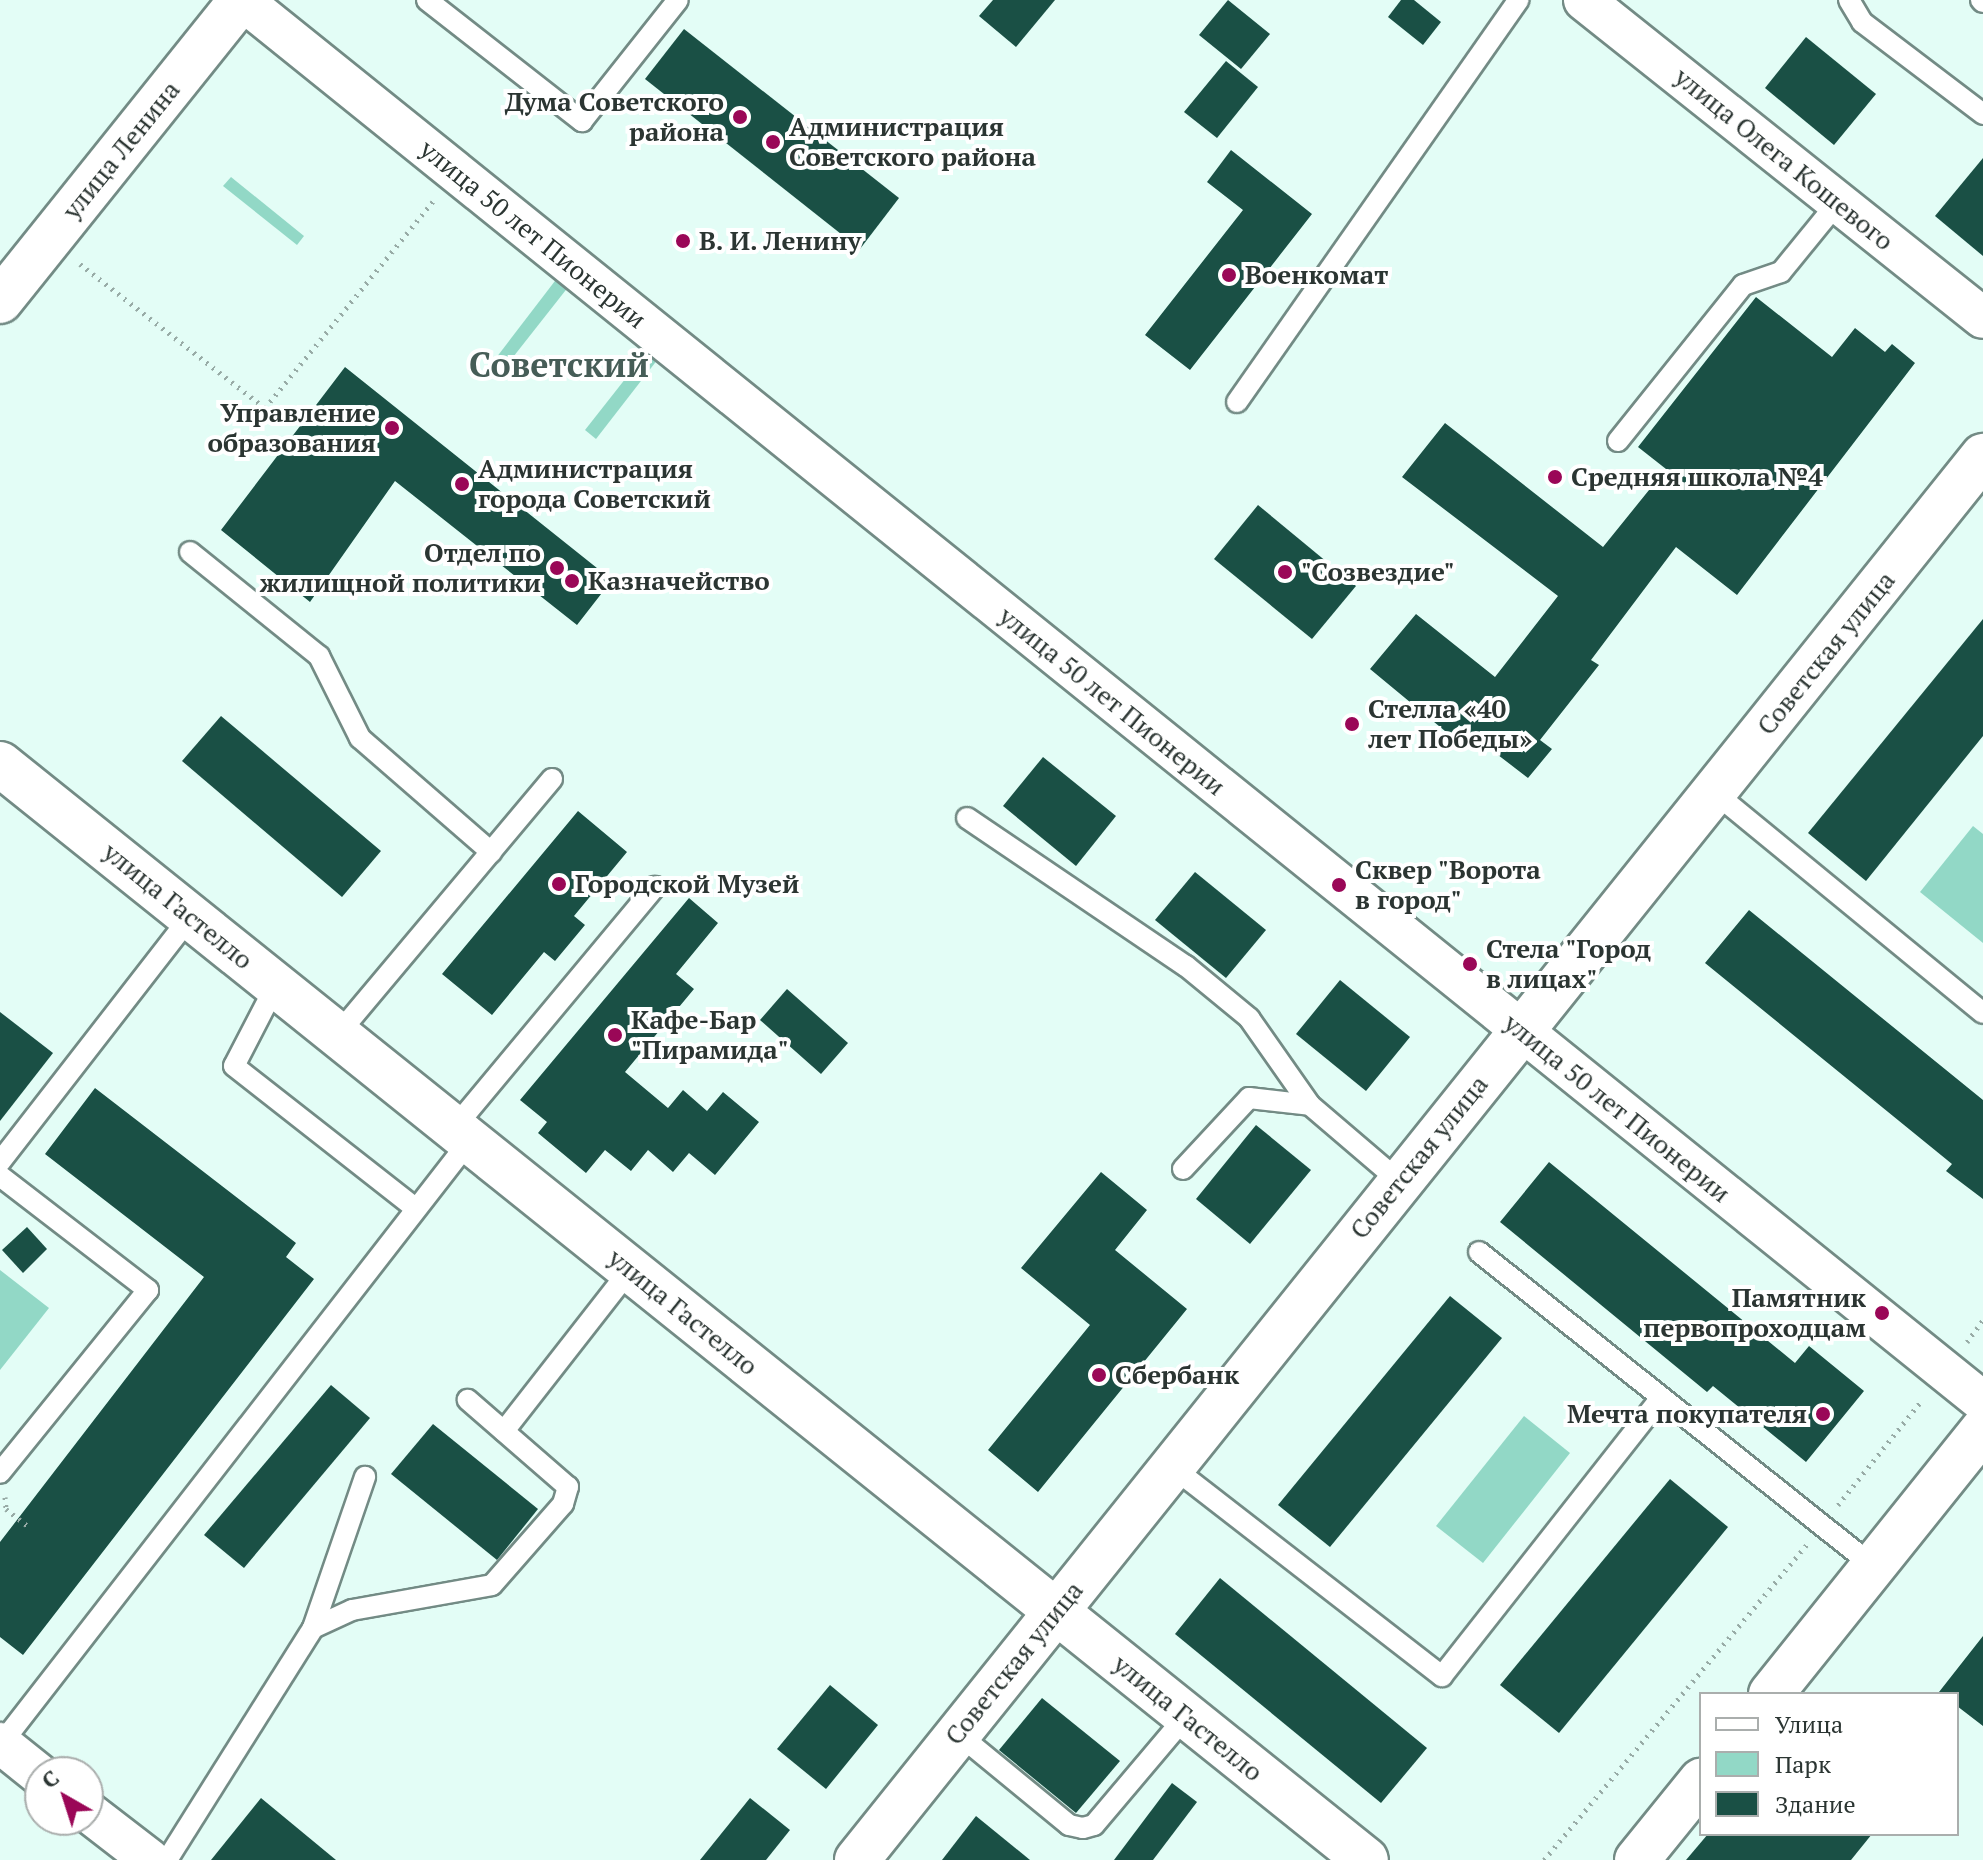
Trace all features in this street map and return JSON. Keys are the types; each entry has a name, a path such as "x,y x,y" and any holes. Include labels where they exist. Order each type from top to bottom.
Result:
{"main road":[{"name":"улица Ленина","path":"4,288 48,241 242,0"},
{"name":"Советская улица","path":"857,1860 1399,1181 1981,463"},
{"name":"улица Гастелло","path":"0,764 1366,1860"},
{"path":"1773,1692 1983,1429"},
{"path":"1637,1860 1699,1783"}],"street":[{"name":"улица 50 лет Пионерии","path":"242,0 1983,1402"},
{"name":"улица Олега Кошевого","path":"1584,0 1983,318"},
{"path":"0,1744 24,1763"},
{"path":"104,1824 150,1860"}],"lane":[{"path":"427,0 582,121 678,0"},
{"path":"1237,402 1519,0"},
{"path":"1849,0 1862,22 1983,114"},
{"path":"1618,441 1743,285 1781,272 1838,202"},
{"path":"190,552 319,656 360,738 491,852"},
{"path":"338,1034 552,779"},
{"path":"1714,792 1981,1008"},
{"path":"967,818 1186,966 1249,1018 1310,1105 1399,1181"},
{"path":"0,1744 415,1208 462,1134 655,887"},
{"path":"0,1162 191,916"},
{"path":"276,985 234,1066 415,1208"},
{"path":"1183,1169 1249,1098 1310,1105"},
{"path":"0,1176 148,1290 2,1474"},
{"path":"1479,1252 1873,1566"},
{"path":"504,1431 630,1270"},
{"path":"1171,1466 1442,1676 1661,1398"},
{"path":"313,1628 352,1610 492,1585 511,1571 563,1504 568,1487 468,1400"},
{"path":"167,1860 313,1628 365,1477"},
{"path":"957,1733 1069,1825 1083,1828 1094,1825 1186,1716"}],"path":[{"path":"48,241 265,408 456,172"},
{"path":"1544,1860 1822,1526 1983,1320"},
{"path":"2,1474 6,1509 29,1527"}],"green space":[{"path":"231,177 304,236 297,245 223,186"},
{"path":"558,277 569,286 506,366 496,358"},
{"path":"648,350 658,359 596,439 585,430"},
{"path":"1973,826 1983,834 1983,943 1920,892"},
{"path":"0,1270 49,1308 0,1370"},
{"path":"1524,1416 1570,1453 1483,1563 1436,1526"}],"building":[{"path":"993,0 1055,0 1016,47 979,16"},
{"path":"1228,0 1270,34 1241,69 1199,35"},
{"path":"1401,0 1414,0 1441,22 1423,45 1388,17"},
{"path":"684,29 899,198 860,249 645,79"},
{"path":"1806,37 1876,94 1834,145 1765,88"},
{"path":"1226,61 1258,87 1217,138 1184,112"},
{"name":"Военкомат","path":"1231,150 1312,214 1190,370 1145,335 1243,210 1207,182"},
{"path":"1983,158 1983,256 1935,216"},
{"path":"1756,297 1832,357 1855,328 1885,352 1892,344 1915,363 1737,595 1676,547 1591,660 1599,665 1540,740 1552,749 1528,778 1459,725 1451,736 1370,669 1416,614 1495,677 1558,596 1402,477 1445,423 1603,547 1666,469 1638,447"},
{"path":"345,367 612,580 577,625 395,481 310,602 221,530"},
{"name":"\"Созвездие\"","path":"1258,505 1356,586 1312,639 1214,559"},
{"path":"1983,619 1983,736 1866,881 1808,833"},
{"path":"221,716 381,851 342,897 182,761"},
{"path":"1043,757 1116,816 1076,866 1003,806"},
{"name":"Городской Музей","path":"578,811 627,852 574,916 585,925 555,961 544,952 492,1015 442,974"},
{"path":"1195,872 1266,930 1226,978 1155,920"},
{"name":"Кафе-Бар \"Пирамида\"","path":"689,898 718,923 676,974 694,989 625,1072 668,1108 683,1090 707,1111 723,1092 759,1122 715,1175 689,1153 673,1172 648,1150 631,1171 605,1150 586,1173 538,1133 547,1122 520,1100"},
{"path":"1749,910 1983,1100 1983,1199 1946,1171 1952,1164 1705,963"},
{"path":"1340,980 1410,1037 1366,1091 1296,1034"},
{"path":"787,989 848,1043 821,1074 760,1020"},
{"path":"0,1012 53,1053 0,1121"},
{"path":"95,1088 296,1243 286,1257 314,1279 23,1655 0,1637 0,1542 204,1277 45,1154"},
{"path":"1256,1125 1311,1170 1250,1244 1196,1199"},
{"path":"1549,1162 1795,1363 1809,1346 1864,1391 1806,1462 1713,1386 1707,1392 1500,1222"},
{"path":"1101,1172 1147,1210 1115,1250 1187,1309 1038,1492 988,1450 1090,1325 1021,1268"},
{"path":"27,1227 47,1249 23,1273 2,1250"},
{"path":"1450,1296 1502,1338 1330,1547 1278,1505"},
{"path":"331,1385 370,1418 244,1568 204,1535"},
{"path":"433,1424 538,1509 497,1560 391,1474"},
{"path":"1670,1479 1728,1527 1559,1733 1500,1685"},
{"path":"1220,1578 1427,1748 1381,1803 1175,1634"},
{"path":"1983,1636 1983,1726 1959,1708 1959,1692 1939,1692"},
{"path":"830,1685 878,1725 826,1789 777,1749"},
{"path":"1042,1698 1120,1761 1076,1813 999,1750"},
{"path":"1172,1783 1197,1802 1153,1860 1114,1860"},
{"path":"261,1798 336,1860 211,1860"},
{"path":"750,1798 790,1830 766,1860 700,1860"},
{"path":"976,1816 1030,1860 942,1860"},
{"path":"1706,1836 1870,1836 1851,1860 1686,1860"}],"place":[{"name":"Дума Советского района","path":"740,117"},
{"name":"Администрация Советского района","path":"773,142"},
{"name":"В. И. Ленину","path":"683,241"},
{"name":"Военкомат","path":"1229,275"},
{"name":"Управление образования","path":"392,428"},
{"name":"Средняя школа №4","path":"1555,477"},
{"name":"Администрация города Советский","path":"462,484"},
{"name":"Отдел по жилищной политики","path":"557,568"},
{"name":"\"Созвездие\"","path":"1285,572"},
{"name":"Казначейство","path":"572,581"},
{"name":"Стелла «40 лет Победы»","path":"1352,724"},
{"name":"Городской Музей","path":"559,884"},
{"name":"Сквер \"Ворота в город\"","path":"1339,885"},
{"name":"Стела \"Город в лицах\"","path":"1470,964"},
{"name":"Кафе-Бар \"Пирамида\"","path":"615,1035"},
{"name":"Памятник первопроходцам","path":"1882,1313"},
{"name":"Сбербанк","path":"1099,1375"},
{"name":"Мечта покупателя","path":"1823,1414"}],"district":[{"name":"Советский","path":"559,365"}]}
